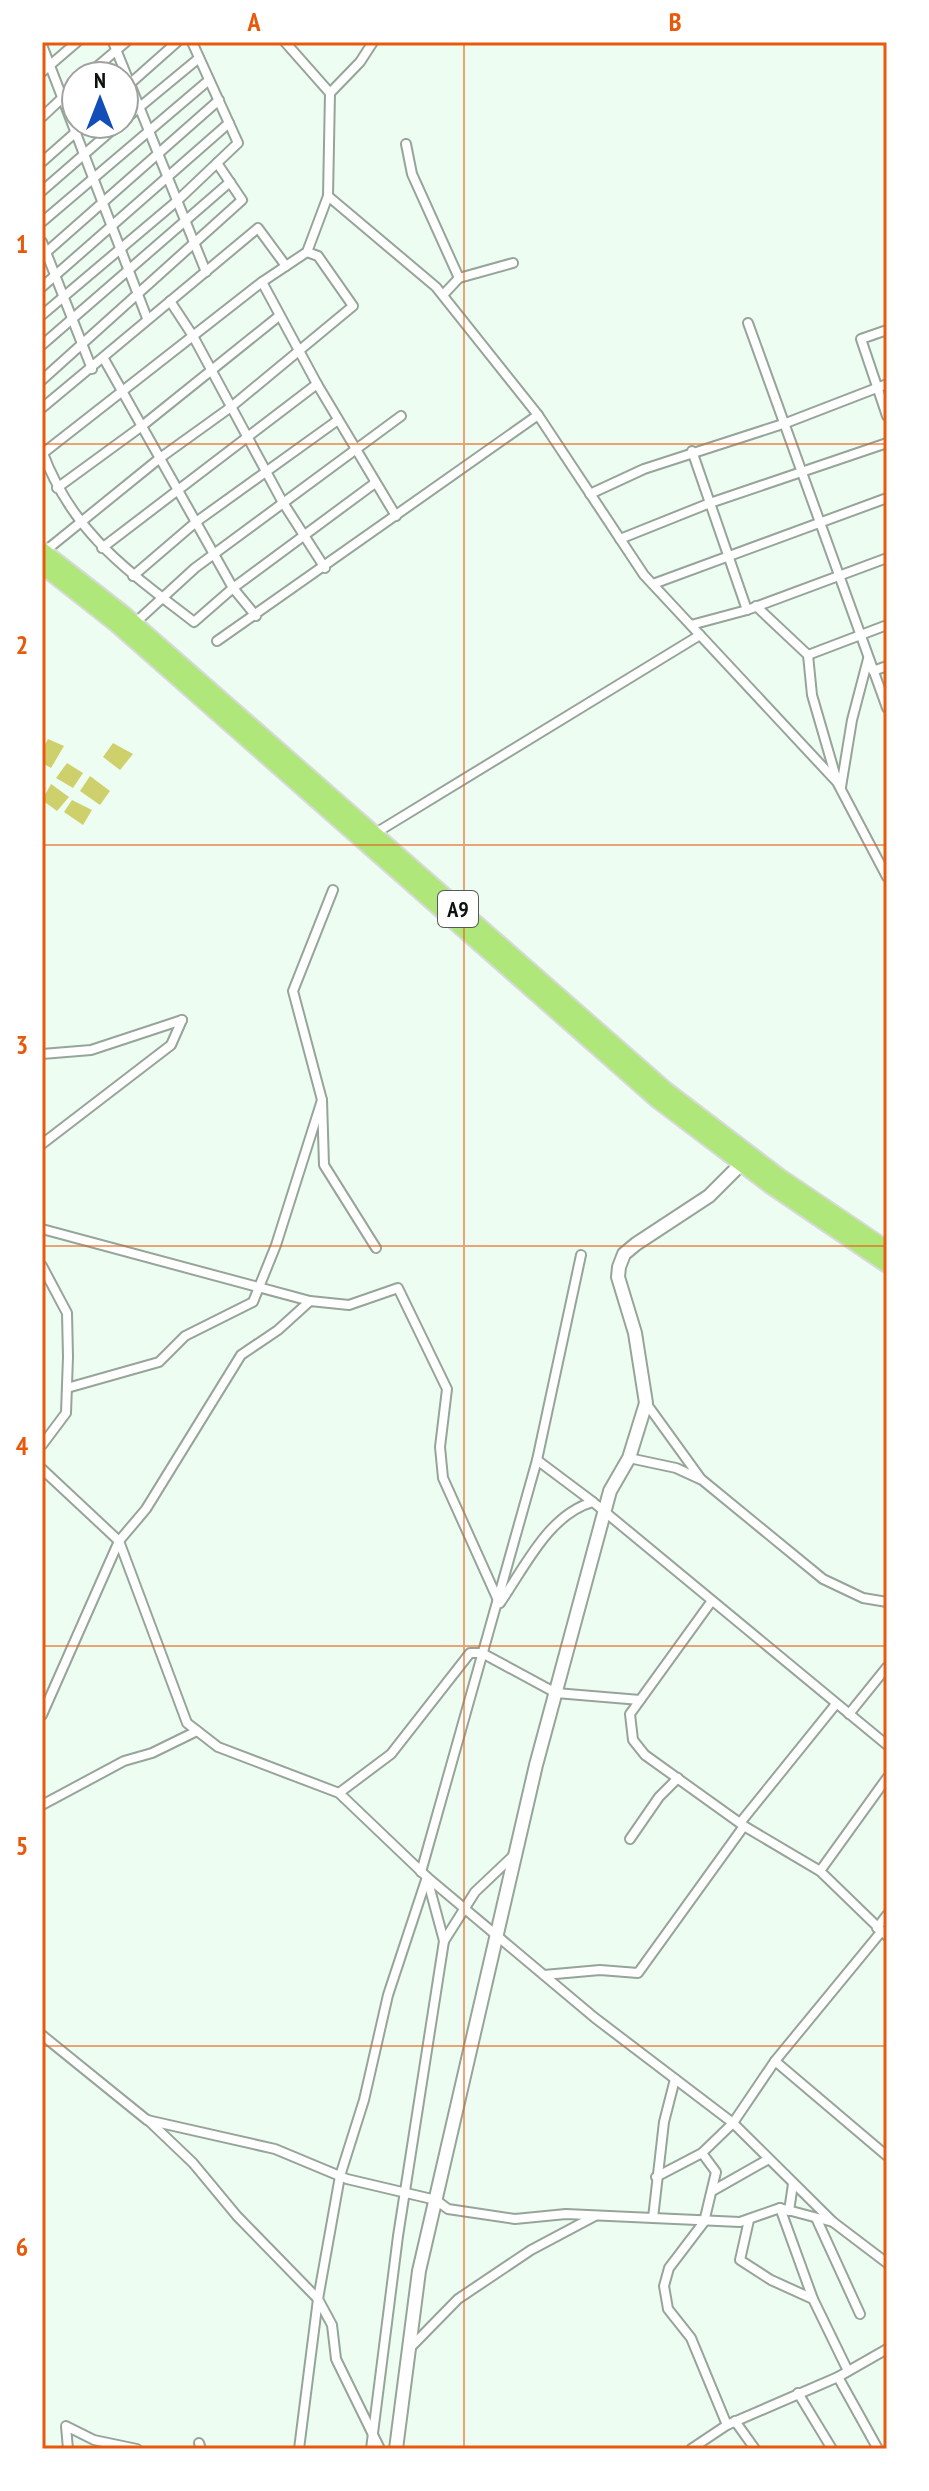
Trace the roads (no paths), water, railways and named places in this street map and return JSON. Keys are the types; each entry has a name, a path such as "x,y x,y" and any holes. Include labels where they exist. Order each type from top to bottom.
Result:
{"highway":[{"name":"A9","path":"43,556 134,624 665,1090 779,1177 887,1250"},
{"name":"A9","path":"43,556 657,1099 742,1163 887,1264"}],"street":[{"path":"42,72 77,42"},
{"path":"115,46 126,42"},
{"path":"140,75 177,42"},
{"path":"42,315 177,201 238,143 192,42"},
{"path":"285,42 330,93 328,196 307,252 262,282 42,453 57,488 80,525 133,576 194,622 233,588 375,483"},
{"path":"330,93 360,62 373,42"},
{"path":"42,45 60,92"},
{"path":"199,58 140,105 206,272"},
{"path":"42,222 209,80"},
{"path":"42,117 60,99"},
{"path":"44,255 219,100"},
{"path":"42,287 229,123"},
{"path":"42,162 66,140"},
{"path":"78,140 147,318"},
{"path":"42,191 102,140"},
{"path":"406,144 412,174 459,278"},
{"path":"42,380 139,296 242,200 217,163"},
{"path":"42,345 230,182"},
{"path":"328,196 443,295 538,415 653,584 839,784"},
{"path":"42,408 258,228 286,266"},
{"path":"42,242 44,255 92,369"},
{"path":"43,556 160,458 231,407 353,306 318,256 307,252"},
{"path":"443,295 459,278 513,263"},
{"path":"262,282 354,449 396,516"},
{"path":"170,301 193,336 210,373 268,470 282,501 325,568"},
{"path":"57,488 142,426 279,316"},
{"path":"748,323 887,708"},
{"path":"887,330 861,339 887,416"},
{"path":"104,359 233,588 256,616"},
{"path":"102,548 317,384"},
{"path":"590,494 692,451 786,423 887,384"},
{"path":"217,641 325,568 538,415"},
{"path":"134,624 214,553 401,416"},
{"path":"133,576 196,522 338,420"},
{"path":"620,539 710,503 887,443"},
{"path":"692,451 728,555 751,608 808,655 812,695 839,784 887,877"},
{"path":"653,584 887,498"},
{"path":"691,625 751,608 887,558"},
{"path":"808,655 887,625"},
{"path":"374,835 700,635"},
{"path":"839,784 868,659"},
{"path":"873,671 887,666"},
{"path":"333,890 293,991 322,1100 324,1165 376,1248"},
{"path":"42,1054 91,1050 182,1020 171,1045 42,1144"},
{"path":"67,1388 159,1362 185,1336 253,1302 276,1245 322,1100"},
{"path":"396,2449 419,2271 517,1853 610,1491 629,1458 646,1403 635,1333 618,1277 619,1267 624,1254 709,1196 742,1163"},
{"path":"42,1229 310,1301 349,1305 398,1288 447,1389 440,1447 443,1478 497,1604"},
{"path":"299,2449 318,2299 340,2176 364,2100 388,1995 537,1460 581,1255"},
{"path":"42,1266 67,1313 66,1413 42,1445"},
{"path":"42,1715 119,1541 146,1509 241,1355 278,1330 310,1301"},
{"path":"646,1403 701,1479 823,1579 863,1598 887,1602"},
{"path":"629,1458 676,1468 701,1479"},
{"path":"537,1460 593,1502 887,1745"},
{"path":"42,1469 119,1541 187,1723 218,1747 339,1793 424,1874 544,1975 733,2123 833,2222 887,2263"},
{"path":"497,1604 548,1534 573,1508 593,1502"},
{"path":"711,1602 630,1714 633,1740 645,1755 742,1824 820,1871 882,1932"},
{"path":"339,1793 391,1754 463,1657 482,1653 556,1693 640,1700"},
{"path":"849,1714 887,1667"},
{"path":"544,1975 600,1970 638,1973 742,1824 836,1704"},
{"path":"42,1805 124,1761 152,1753 197,1731"},
{"path":"630,1839 659,1797 678,1778"},
{"path":"820,1871 887,1778"},
{"path":"371,2449 444,1941 475,1892 517,1853"},
{"path":"424,1874 444,1941"},
{"path":"656,2177 702,2153 733,2123 775,2061 882,1932 887,1915"},
{"path":"42,2035 147,2120 193,2163 237,2216 318,2299 332,2325 336,2359 380,2449"},
{"path":"775,2061 887,2156"},
{"path":"653,2218 656,2177 675,2079"},
{"path":"147,2120 275,2149 340,2176 436,2200 448,2209 515,2219 596,2215 704,2222 749,2220 784,2209 833,2222"},
{"path":"702,2153 716,2172 714,2190 704,2222 666,2273 664,2297 668,2309 691,2338 731,2423 755,2449"},
{"path":"714,2190 767,2160"},
{"path":"793,2184 784,2209 813,2299 848,2371"},
{"path":"409,2350 458,2299 531,2250 596,2215"},
{"path":"749,2220 740,2260 771,2280 813,2299"},
{"path":"817,2220 860,2314"},
{"path":"691,2449 702,2446 731,2423 838,2377 887,2349"},
{"path":"838,2377 878,2449"},
{"path":"798,2393 832,2449"},
{"path":"68,2449 66,2426 94,2440 137,2449"}]}
